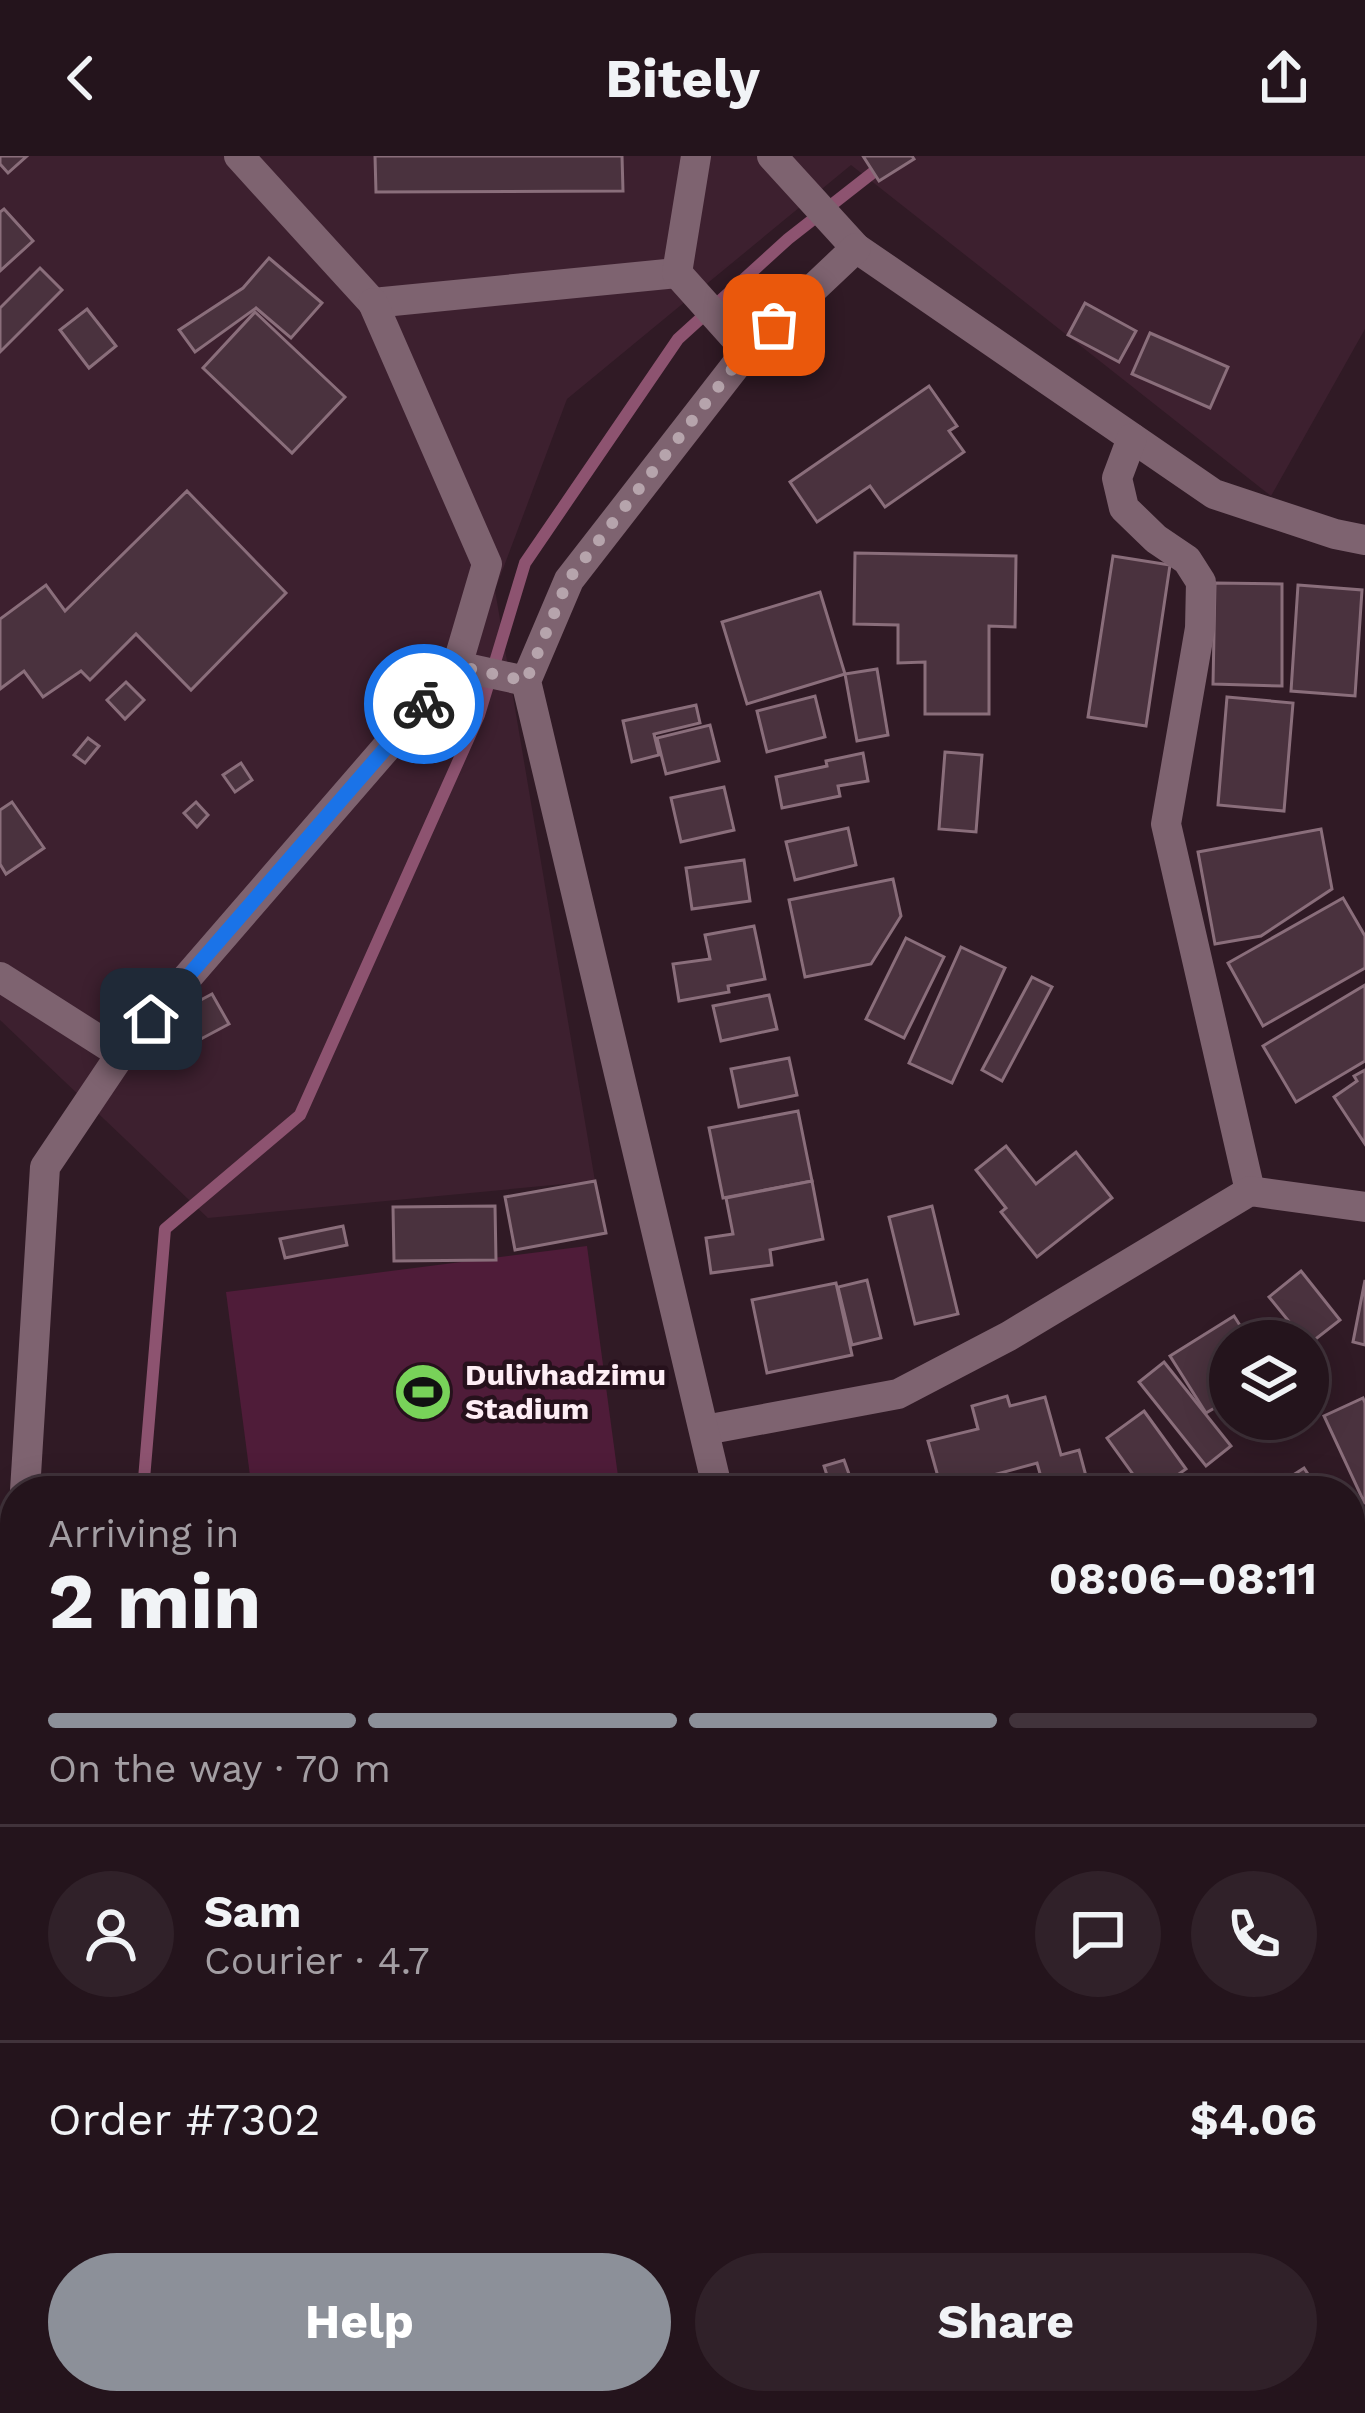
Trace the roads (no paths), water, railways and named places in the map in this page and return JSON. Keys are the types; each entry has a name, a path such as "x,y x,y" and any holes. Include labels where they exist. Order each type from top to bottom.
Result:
{"street":[{"path":"239,156 374,303 487,564 492,673 715,1476"},
{"path":"696,156 688,284 747,350"},
{"path":"772,156 846,237 1214,494 1335,534 1365,539"},
{"path":"26,1476 45,1167 121,1054 492,673 747,350 846,237"},
{"path":"374,303 688,284"},
{"path":"1132,438 1117,478 1124,508 1187,560 1201,582 1200,628 1166,824 1250,1190"},
{"path":"0,977 121,1054"},
{"path":"705,1430 898,1394 1009,1336 1250,1190 1365,1207"}],"waterway":[{"path":"144,1476 165,1229 300,1115 479,715 525,563 678,339 788,239 894,156"}],"place":[{"name":"Dulivhadzimu Stadium","path":"423,1392"}]}
